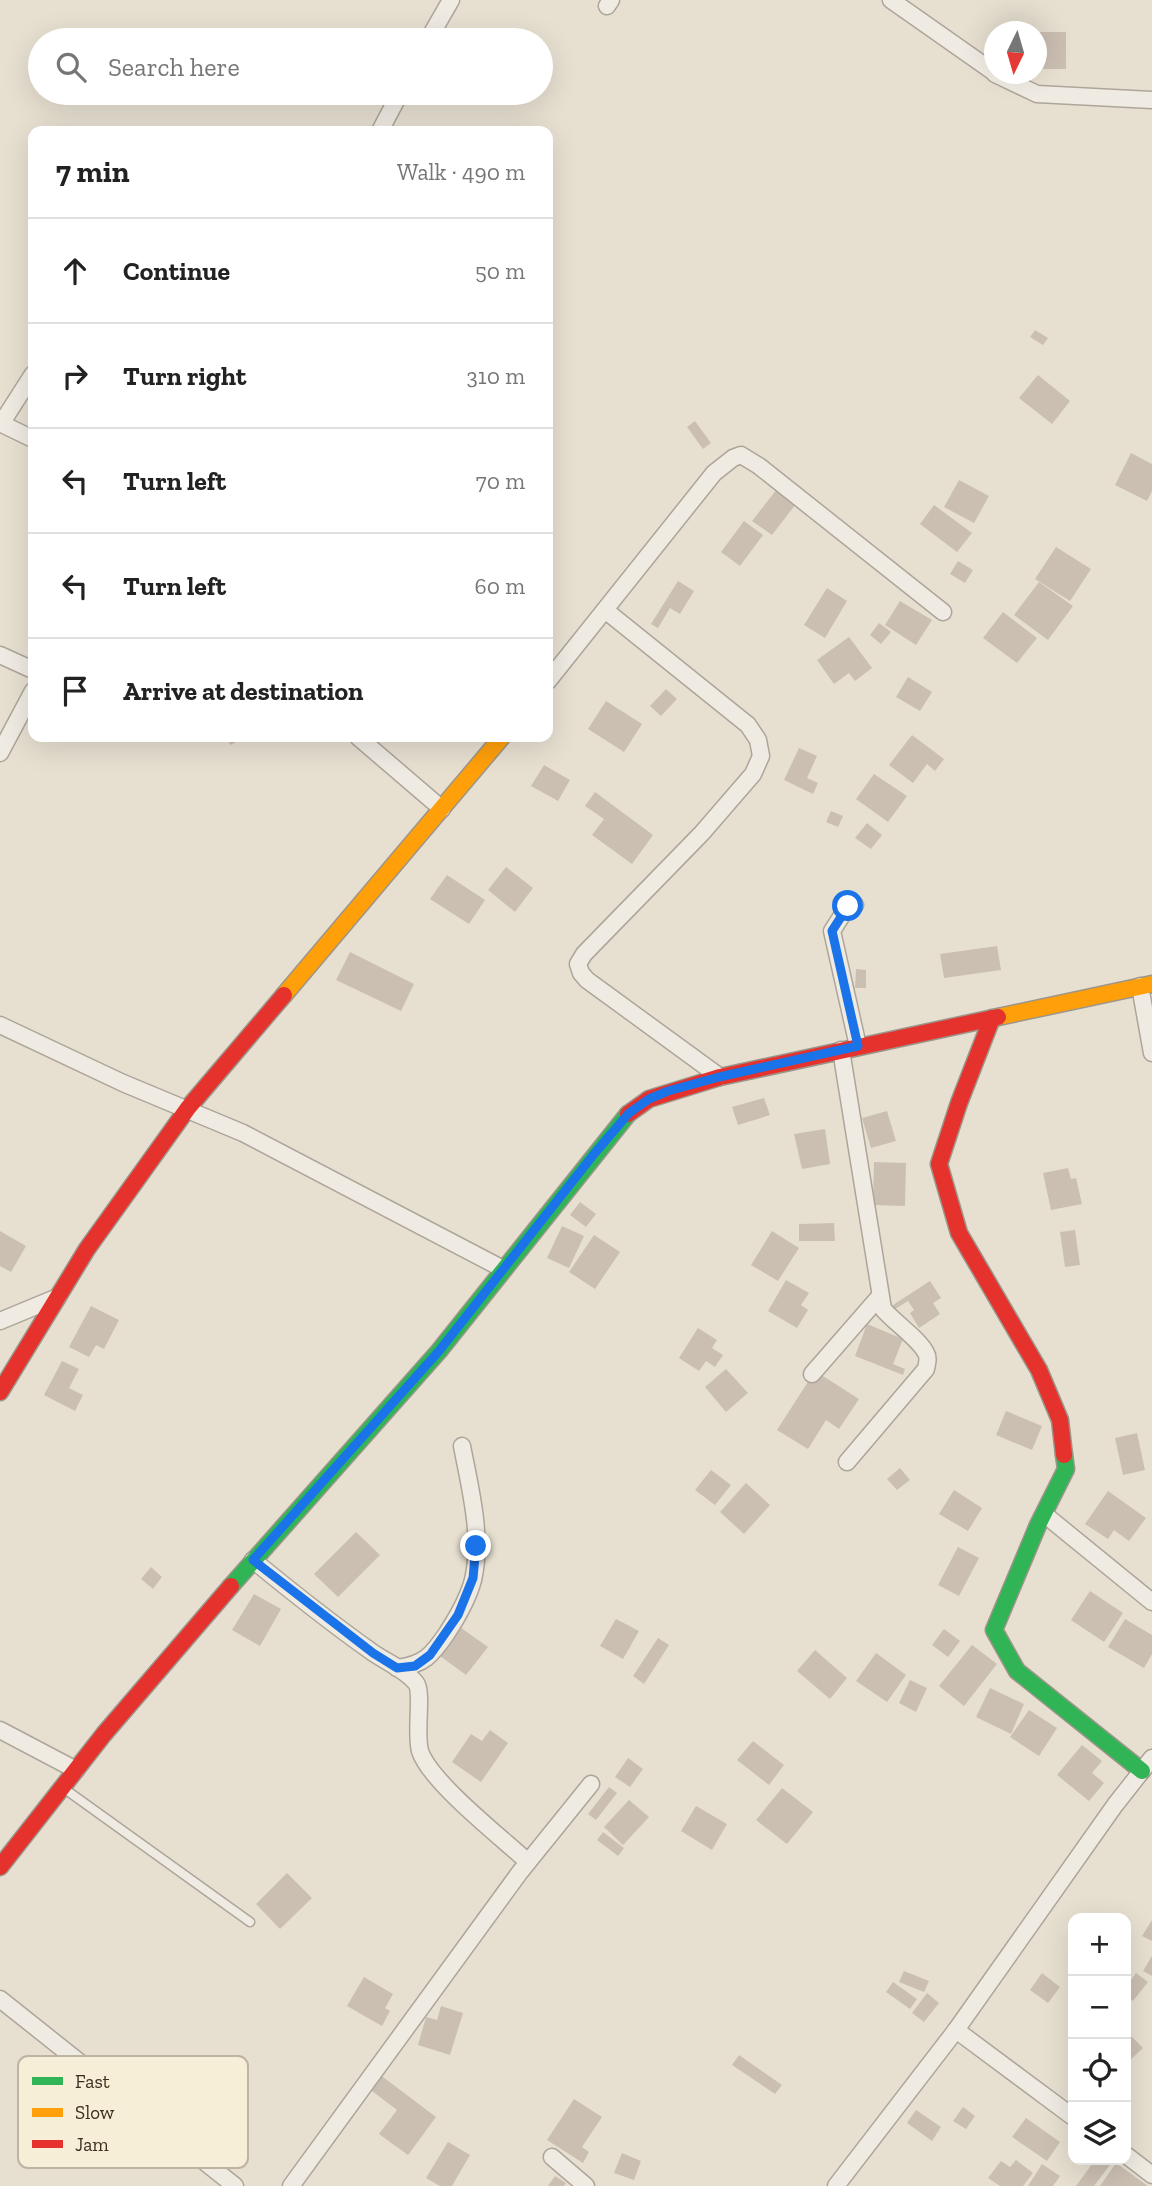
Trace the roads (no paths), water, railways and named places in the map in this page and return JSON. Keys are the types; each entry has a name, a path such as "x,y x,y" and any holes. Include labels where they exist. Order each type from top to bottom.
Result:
{"street":[{"path":"435,28 451,0"},
{"path":"891,0 984,65"},
{"path":"1017,84 1037,94 1152,100"},
{"path":"383,126 394,105"},
{"path":"28,382 1,424 28,437"},
{"path":"553,673 714,473 733,458 741,456 760,466 943,612"},
{"path":"605,610 748,725 758,740 761,757 753,774 702,833 584,954 578,964 587,979 719,1077"},
{"path":"0,655 28,668"},
{"path":"0,753 28,700"},
{"path":"364,742 442,809"},
{"path":"0,1392 87,1249 188,1108 498,742"},
{"path":"855,905 848,906 832,931 858,1046"},
{"path":"0,1867 76,1770 253,1560 439,1351 629,1113 649,1099 719,1077 1146,985 1152,1054"},
{"path":"836,2186 956,2030 1107,1816 1147,1764 1017,1671 994,1630 1066,1469 1060,1420 1039,1370 959,1233 939,1164 958,1103 992,1018"},
{"path":"0,1025 123,1083 243,1133 503,1269"},
{"path":"841,1050 883,1309 926,1351 928,1360 926,1369 847,1462"},
{"path":"812,1374 880,1296"},
{"path":"0,1321 58,1297"},
{"path":"397,1668 415,1666 430,1655 458,1615 473,1578 476,1546 472,1497 462,1446"},
{"path":"1044,1514 1152,1602"},
{"path":"253,1560 418,1685 420,1692 416,1728 421,1752 428,1766 440,1782 528,1862"},
{"path":"0,1730 76,1770"},
{"path":"291,2186 528,1862 591,1784"},
{"path":"0,1999 72,2056"},
{"path":"956,2030 1068,2112"},
{"path":"552,2157 586,2186"},
{"path":"1131,2159 1152,2175"},
{"path":"212,2168 235,2186"}],"lane":[{"path":"62,1787 250,1922"}]}
